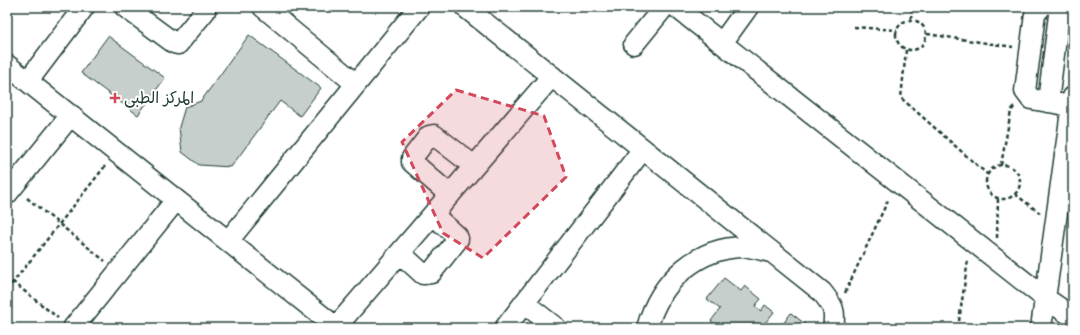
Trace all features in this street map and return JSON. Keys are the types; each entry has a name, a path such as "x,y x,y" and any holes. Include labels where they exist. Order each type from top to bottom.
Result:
{"street":[{"path":"28,81 84,7"},
{"path":"125,7 174,43 178,44 205,11 205,7"},
{"path":"263,7 356,84"},
{"path":"228,241 419,7"},
{"path":"465,7 822,292 830,302 834,321"},
{"path":"634,44 664,7"},
{"path":"676,7 1045,298 1073,317"},
{"path":"722,43 748,7"},
{"path":"1041,7 1035,14 1025,90 1039,101 1072,101 1041,328"},
{"path":"1056,7 1073,9"},
{"path":"1039,101 1060,7"},
{"path":"7,65 336,328 552,76"},
{"path":"10,191 71,115"},
{"path":"450,195 412,162 412,158 429,136 434,135 474,166"},
{"path":"505,328 643,148"},
{"path":"66,323 118,272 176,200"},
{"path":"400,253 423,274 431,273 458,239 457,236 433,215"},
{"path":"647,328 654,305 667,285 684,269 704,256 726,249 750,247 772,252"},
{"path":"524,303 556,328"}],"path":[{"path":"911,20 912,7"},
{"path":"911,20 922,24 927,34 926,40 918,49 906,50 897,42 897,30 900,25 911,20"},
{"path":"854,27 897,30"},
{"path":"927,34 1030,50"},
{"path":"906,50 900,98 987,174"},
{"path":"1001,165 1011,111 1020,102 1039,101"},
{"path":"7,290 117,152"},
{"path":"1001,165 1007,165 1017,172 1020,183 1015,194 1010,198 998,198 989,192 986,180 987,174 996,166 1001,165"},
{"path":"834,321 897,181"},
{"path":"10,191 59,225 118,272"},
{"path":"1015,194 1055,225"},
{"path":"997,260 998,198"},
{"path":"958,328 971,239"},
{"path":"7,277 66,323"}],"highlighted area":[{"path":"456,90 544,116 566,177 483,258 443,233 402,142"}],"building":[{"path":"249,35 321,88 300,116 280,101 231,167 199,165 182,152 179,127 185,107 201,101"},
{"path":"108,36 165,78 138,115 81,73"},
{"path":"724,278 741,291 745,286 761,299 755,306 761,311 765,305 774,312 761,328 719,328 711,321 720,309 707,299"},
{"path":"791,313 805,324 801,328 780,328"},
{"path":"687,324 693,328 684,328"}],"place":[{"name":"المركز الطبى","path":"115,98"}]}
